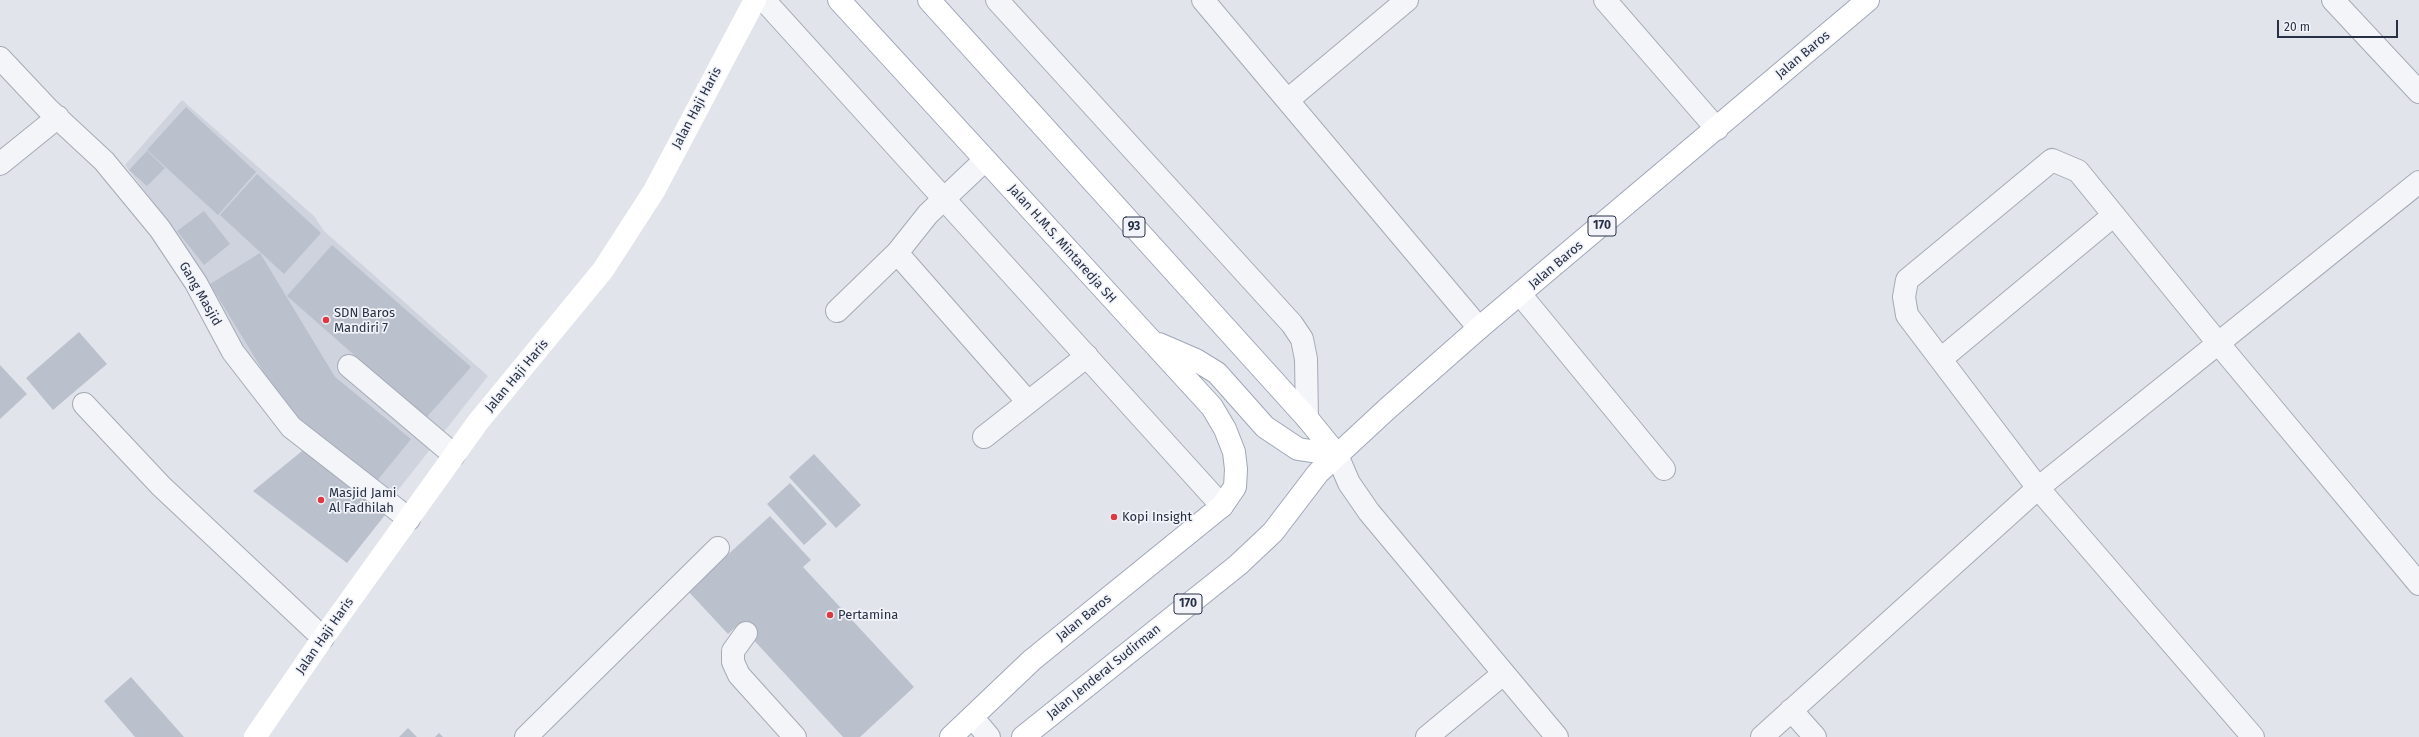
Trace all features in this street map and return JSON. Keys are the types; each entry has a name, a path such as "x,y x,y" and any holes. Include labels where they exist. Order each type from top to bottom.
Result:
{"main road":[{"name":"Jalan Haji Haris","path":"255,737 323,638 478,422 603,270 654,190 755,0"},
{"name":"Jalan H.M.S. Mintaredja SH","path":"839,0 1212,407 1225,429 1234,452 1236,469 1235,487 1222,506"},
{"name":"93","path":"929,0 1307,418 1337,455"},
{"name":"Jalan Baros","path":"1337,455 1479,328 1717,129 1868,0"},
{"path":"1149,340 1196,360 1217,373 1265,427 1298,449 1337,455"},
{"name":"Jalan Jenderal Sudirman","path":"1023,737 1238,565 1273,532 1318,472 1337,455"},
{"name":"Jalan Baros","path":"951,737 973,718 1032,660 1222,506"}],"street":[{"path":"764,0 945,198 1222,506"},
{"path":"997,0 1292,324 1302,339 1306,359 1307,418"},
{"path":"1203,0 1289,100 1479,328"},
{"path":"1289,100 1407,0"},
{"path":"1605,0 1717,129"},
{"path":"2333,0 2419,92"},
{"name":"Gang Masjid","path":"0,58 104,161 160,229 196,283 233,352 291,427 409,520"},
{"path":"0,164 58,117"},
{"path":"837,311 897,253 928,214 986,160"},
{"path":"2253,737 2038,488 1941,360 1907,315 1904,297 1907,280 2052,160 2078,171 2218,343 2419,584"},
{"path":"1762,737 2038,488 2218,343 2331,255 2419,182"},
{"path":"1941,360 2114,215"},
{"path":"897,253 1028,402"},
{"path":"1520,294 1664,469"},
{"path":"984,437 1087,356"},
{"path":"350,366 454,456"},
{"path":"84,404 161,486 323,638"},
{"path":"1337,455 1350,483 1369,512 1557,737"},
{"path":"526,737 718,548"},
{"path":"746,633 733,651 733,662 739,675 795,737"},
{"path":"1427,737 1503,674"},
{"path":"1791,710 1815,737"},
{"path":"973,718 989,737"}],"shaded area":[{"name":"SDN Baros Mandiri 7","path":"182,100 314,216 324,231 488,376 391,499 295,422 241,345 183,242 125,165"}],"building":[{"path":"186,107 256,172 218,215 147,150"},
{"path":"147,151 165,168 147,186 129,170"},
{"path":"257,174 321,233 284,274 220,215"},
{"path":"204,211 230,244 204,265 177,231"},
{"path":"332,245 471,367 426,418 287,296"},
{"path":"260,253 335,377 411,439 376,482 285,407 210,284"},
{"path":"79,332 107,364 53,410 26,378"},
{"path":"0,365 27,394 0,419"},
{"name":"Masjid Jami Al Fadhilah","path":"307,447 389,510 347,563 253,491"},
{"path":"814,454 861,505 836,528 789,477"},
{"path":"790,483 827,524 804,545 767,504"},
{"path":"770,516 811,560 803,567 914,687 860,737 843,737 739,624 728,634 688,591"},
{"path":"131,677 184,737 135,737 104,701"},
{"path":"408,728 417,737 399,737"},
{"path":"439,733 443,737 435,737"}],"place":[{"name":"SDN Baros Mandiri 7","path":"326,320"},
{"name":"Masjid Jami Al Fadhilah","path":"321,500"},
{"name":"Kopi Insight","path":"1114,517"},
{"name":"Pertamina","path":"830,615"}]}
